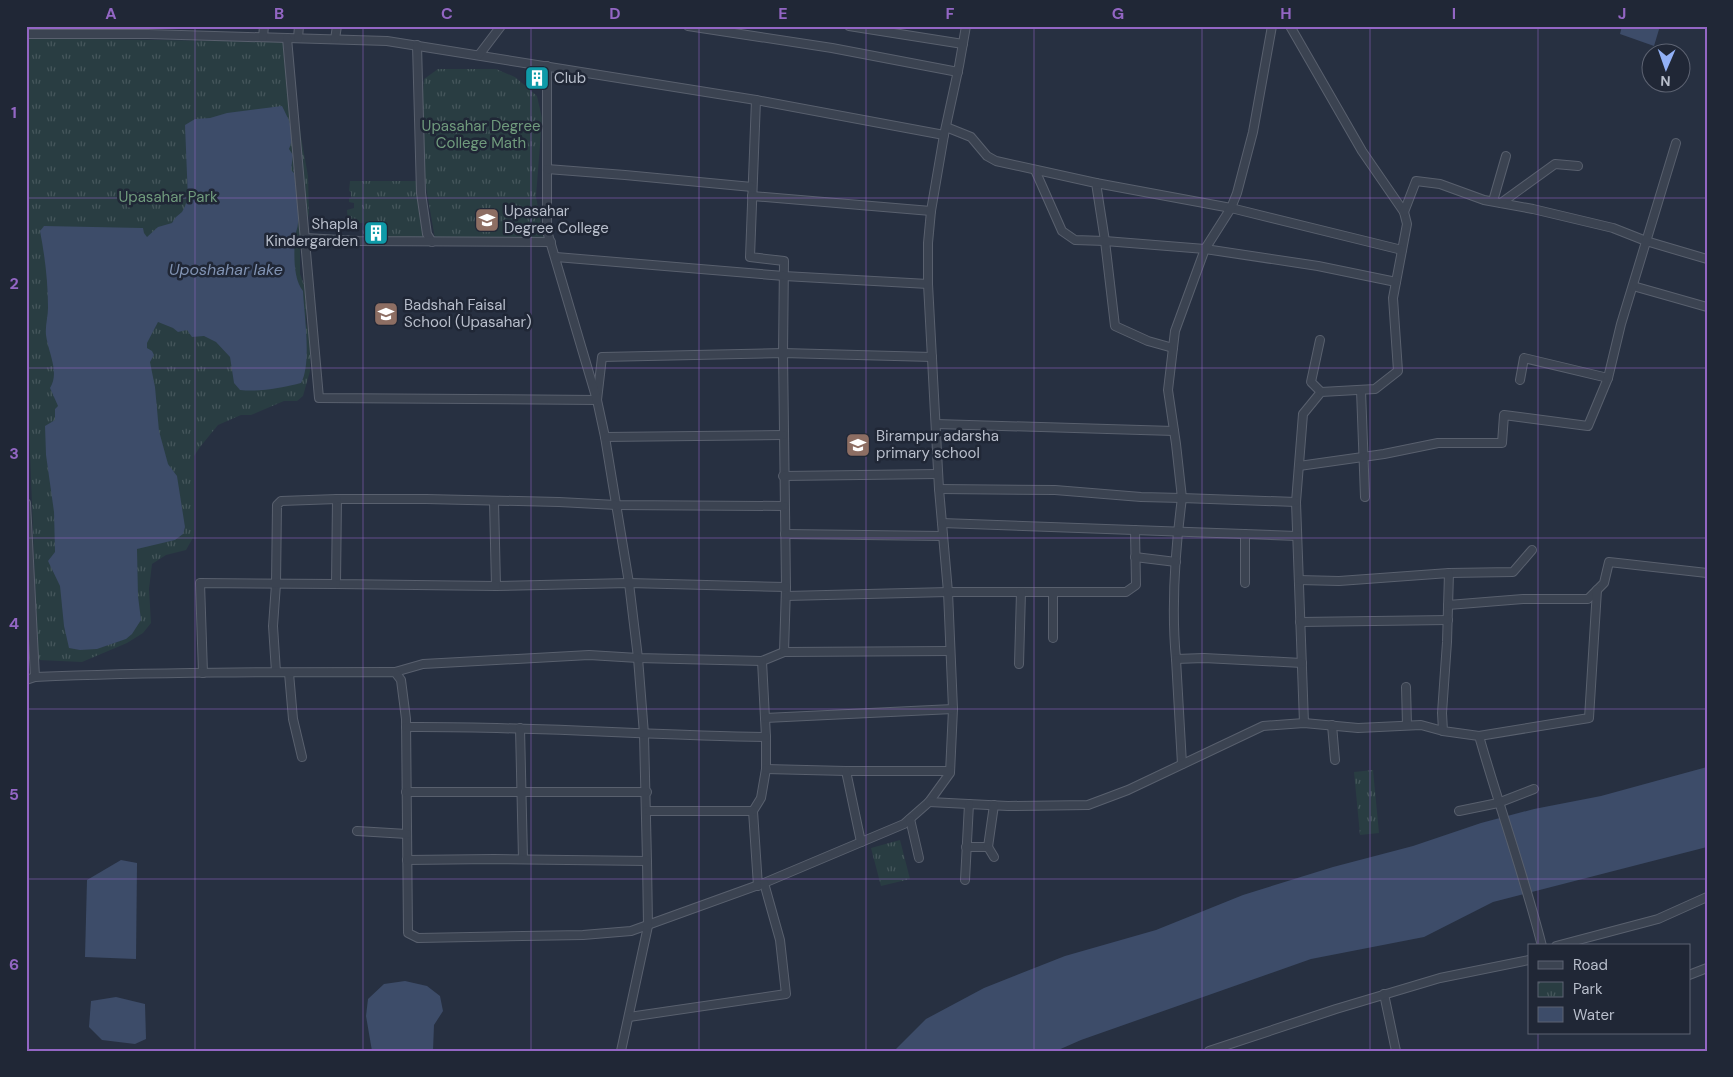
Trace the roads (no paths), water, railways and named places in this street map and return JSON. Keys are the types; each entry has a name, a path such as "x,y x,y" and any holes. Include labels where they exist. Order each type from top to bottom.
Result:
{"street":[{"path":"263,37 264,26"},
{"path":"298,38 299,26"},
{"path":"335,39 337,26"},
{"path":"479,55 501,26"},
{"path":"688,26 725,29 958,72"},
{"path":"849,26 963,44"},
{"path":"395,672 401,680 406,727 408,933 418,938 583,935 631,931 761,885 904,824 929,802 950,773 953,709 948,592 938,474 928,284 928,243 931,211 945,131 966,26"},
{"path":"1182,764 1174,638 1177,532 1182,498 1168,390 1173,348 1176,331 1205,249 1231,208 1237,193 1253,132 1272,26"},
{"path":"1290,26 1362,151 1404,212 1407,224 1393,298 1398,371 1375,388 1321,392 1303,414 1296,502 1304,723"},
{"path":"26,34 148,34 335,39 387,41 416,45 945,131 970,137 987,156 996,161 1231,208 1402,250"},
{"path":"287,38 319,398 597,400"},
{"path":"416,45 421,194 426,234 432,242"},
{"path":"547,66 547,231 597,400 605,437 629,583 638,658 644,734 648,926 620,1051"},
{"path":"756,100 750,257 784,261 783,476 786,592 784,652"},
{"path":"1299,466 1364,457 1438,443 1502,443 1504,415 1588,426 1608,378 1621,324 1676,143"},
{"path":"1497,202 1506,156"},
{"path":"1497,202 1555,164 1578,166"},
{"path":"547,169 752,187"},
{"path":"1035,170 1062,231 1075,240 1205,249 1318,266 1396,282"},
{"path":"1404,212 1416,181 1440,184 1484,200 1613,228 1646,242 1707,259"},
{"path":"1096,182 1115,326 1148,341 1173,348"},
{"path":"752,196 931,211"},
{"path":"305,238 359,241 551,242"},
{"path":"556,258 784,276 928,284"},
{"path":"1633,286 1707,307"},
{"path":"1320,340 1311,382 1321,392"},
{"path":"597,400 602,357 783,354 932,356"},
{"path":"1520,380 1524,358 1608,378"},
{"path":"1361,390 1365,498"},
{"path":"936,424 1174,431"},
{"path":"605,437 783,435"},
{"path":"783,476 938,474"},
{"path":"939,489 1055,490 1141,497 1296,502"},
{"path":"276,672 273,626 276,584 277,505 281,501 337,499 559,502 616,505 784,506"},
{"path":"336,584 337,499"},
{"path":"494,501 496,586"},
{"path":"26,503 35,677"},
{"path":"942,523 1298,536"},
{"path":"203,673 200,583 496,586 629,583 786,592 1126,592 1136,585 1135,530"},
{"path":"785,534 943,536"},
{"path":"1245,534 1246,583"},
{"path":"1300,580 1339,581 1449,573 1513,572 1532,550"},
{"path":"1135,558 1176,562"},
{"path":"1448,605 1523,599 1588,599 1604,583 1609,562 1707,573"},
{"path":"1443,730 1442,713 1449,573"},
{"path":"929,802 994,805 1088,805 1128,790 1263,726 1304,723 1358,728 1421,725 1479,736 1589,718 1597,590"},
{"path":"1019,664 1021,592"},
{"path":"1053,593 1053,638"},
{"path":"1300,622 1448,620"},
{"path":"26,680 35,677 203,673 395,672 423,664 589,655 762,661 784,652 950,651"},
{"path":"1176,659 1204,658 1302,663"},
{"path":"629,1017 786,994 780,940 761,885 753,811 761,798 766,769 762,661"},
{"path":"289,673 293,719 302,757"},
{"path":"1406,687 1407,725"},
{"path":"765,718 953,709"},
{"path":"1332,725 1334,760"},
{"path":"406,727 520,728 644,734 766,736"},
{"path":"520,728 523,859"},
{"path":"1479,736 1498,803 1531,903 1541,944"},
{"path":"766,769 950,771"},
{"path":"846,771 861,842"},
{"path":"1459,811 1498,803 1534,790"},
{"path":"406,792 646,792"},
{"path":"965,880 969,804"},
{"path":"994,805 988,847 994,857"},
{"path":"647,811 753,811"},
{"path":"910,818 919,858"},
{"path":"358,831 407,834"},
{"path":"966,847 988,847"},
{"path":"407,860 647,861"},
{"path":"1564,944 1658,919 1707,897"},
{"path":"1209,1051 1384,994 1440,978 1528,960"},
{"path":"1690,975 1707,968"},
{"path":"1384,994 1396,1051"}],"water":[{"path":"1622,26 1660,26 1655,42 1643,42 1620,34"},
{"name":"Uposhahar lake","path":"282,106 292,133 289,149 293,155 291,170 294,173 298,198 298,223 294,251 297,280 303,291 307,352 301,383 271,389 240,390 234,383 230,357 216,342 204,336 192,337 187,330 178,332 158,322 147,343 147,348 154,355 150,362 155,387 159,431 168,464 177,476 185,527 183,534 175,540 137,549 138,596 141,620 132,634 126,639 97,649 80,650 69,648 64,626 60,586 48,561 55,552 54,512 46,455 45,426 55,420 55,409 58,406 50,388 53,382 54,369 46,335 47,289 40,231 44,226 143,228 147,237 158,227 172,223 182,212 188,200 185,125 195,119"},
{"path":"1707,767 1707,847 1493,902 1424,937 1311,959 1081,1040 1056,1051 894,1051 926,1019 984,988 1065,956 1156,930 1243,895 1333,867 1413,846 1481,823 1534,809 1601,796"},
{"path":"121,860 137,863 136,959 85,957 87,880"},
{"path":"405,981 427,986 440,996 443,1011 434,1025 433,1051 372,1051 366,1016 368,999 384,984"},
{"path":"116,997 145,1004 146,1039 135,1044 102,1040 89,1027 91,1001"}],"place":[{"name":"Club","path":"537,78"},
{"name":"Upasahar Degree College","path":"487,220"},
{"name":"Shapla Kindergarden","path":"376,233"},
{"name":"Badshah Faisal School (Upasahar)","path":"386,314"},
{"name":"Birampur adarsha primary school","path":"858,445"}],"park label":[{"name":"Upasahar Degree College Math","path":"481,134"},
{"name":"Upasahar Park","path":"168,197"}]}
